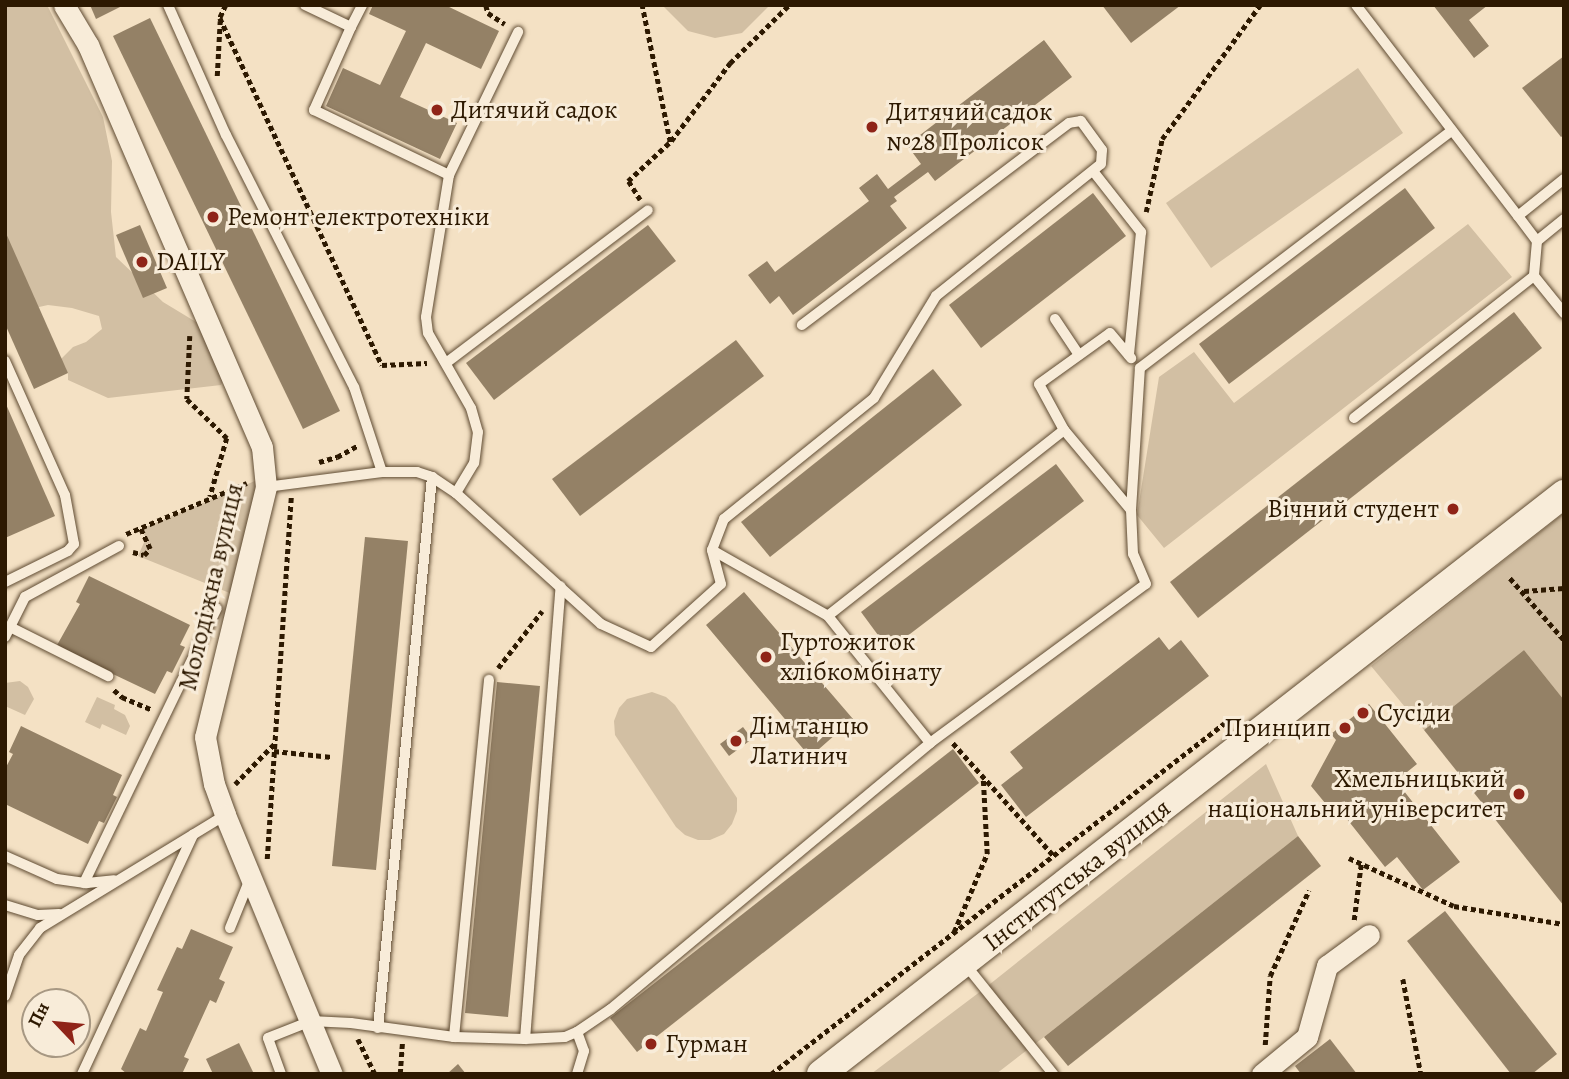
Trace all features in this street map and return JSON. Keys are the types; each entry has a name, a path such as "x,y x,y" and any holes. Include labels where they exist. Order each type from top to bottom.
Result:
{"street":[{"name":"Молодіжна вулиця","path":"64,5 88,46 262,447 266,482 205,737 222,807 258,875 332,1074"},
{"name":"Інститутська вулиця","path":"821,1074 1564,494"},
{"path":"1262,1074 1307,1037 1327,966 1369,934"}],"lane":[{"path":"168,5 216,111 354,387 382,472"},
{"path":"305,5 351,27"},
{"path":"362,5 314,110 449,175"},
{"path":"1356,5 1537,241 1534,276 1564,313"},
{"path":"456,493 474,463 478,432 471,408 428,333 426,317 449,175 518,32"},
{"path":"266,482 292,484 382,472 417,472 432,477 456,493 498,534 561,586 601,624 650,647 721,584 712,550 724,519 874,398 936,296 1101,164 1102,150 1081,121 1069,122 802,325"},
{"path":"1140,368 1452,130"},
{"path":"1093,171 1141,232 1129,355"},
{"path":"1518,216 1564,179"},
{"path":"446,363 648,210"},
{"path":"1537,241 1564,219"},
{"path":"1354,418 1534,276"},
{"path":"1055,320 1079,355"},
{"path":"281,1074 268,1038 312,1021 351,1023 454,1037 525,1040 565,1037 577,1032 611,1009 943,732 1146,584 1133,554 1130,510 1140,368 1110,333 1039,384 1064,430 1130,510"},
{"path":"5,361 65,495 74,544 68,551 5,582"},
{"path":"828,616 1064,430"},
{"path":"379,1028 432,477"},
{"path":"108,676 8,632 25,597 118,542"},
{"path":"712,550 828,616 930,743"},
{"path":"525,1040 561,586"},
{"path":"84,883 217,608"},
{"path":"454,1037 489,680"},
{"path":"5,996 19,955 40,928 193,835 222,807"},
{"path":"82,1074 193,835"},
{"path":"5,856 57,879 84,883 121,879"},
{"path":"230,928 258,875"},
{"path":"5,905 38,915 62,914"},
{"path":"965,964 1053,1074"},
{"path":"577,1032 584,1051 577,1074"}],"path":[{"path":"216,111 220,19 226,5"},
{"path":"486,5 488,13 518,32"},
{"path":"642,5 670,142"},
{"path":"648,210 628,181 670,142 730,63 789,5"},
{"path":"1141,232 1162,139 1260,5"},
{"path":"220,19 382,365 446,363"},
{"path":"190,331 187,399 227,438 210,498"},
{"path":"313,464 337,457 372,437"},
{"path":"118,542 139,528 210,498 266,482"},
{"path":"258,875 275,743 292,484"},
{"path":"136,553 144,555 150,549 139,528"},
{"path":"1510,578 1564,640"},
{"path":"489,680 561,586"},
{"path":"1523,592 1564,588"},
{"path":"113,689 122,697 165,715"},
{"path":"771,1074 1230,719"},
{"path":"943,732 1053,855"},
{"path":"222,807 275,743"},
{"path":"274,751 332,757"},
{"path":"954,933 987,854 983,777"},
{"path":"1349,858 1454,906 1564,924"},
{"path":"1347,931 1354,920 1362,864"},
{"path":"1262,1074 1270,976 1309,890"},
{"path":"1403,979 1421,1074"},
{"path":"351,1023 375,1074"},
{"path":"400,1074 403,1031"}],"shaded area":[{"path":"5,5 47,5 103,117 112,161 111,212 116,257 163,302 201,325 228,368 221,385 108,398 68,380 68,373 59,361 73,347 86,342 102,329 99,316 72,308 48,305 12,313 5,307"},
{"path":"662,5 770,5 742,33 715,38 688,31"},
{"path":"1358,68 1403,133 1211,268 1166,203"},
{"path":"1468,224 1512,277 1164,548 1137,515 1159,377 1194,352 1234,403"},
{"path":"264,477 237,596 138,556 146,538 141,529"},
{"path":"1564,513 1564,700 1524,650 1424,730 1371,666"},
{"path":"20,681 28,687 34,699 25,715 5,706 5,683"},
{"path":"652,692 666,697 675,705 737,798 737,811 724,834 710,840 698,840 685,835 676,827 615,735 614,721 619,708 627,699"},
{"path":"97,697 115,705 114,709 125,715 130,726 126,735 102,724 100,729 85,722"},
{"path":"1266,764 1298,836 1044,1037 996,1074 871,1074 985,988"}],"building":[{"path":"90,5 124,5 96,19"},
{"path":"373,5 445,5 499,31 481,69 426,43 400,97 457,123 440,159 326,106 343,68 380,85 406,31 369,14"},
{"path":"1102,5 1181,5 1131,43"},
{"path":"1433,5 1488,5 1469,20 1489,46 1474,58"},
{"path":"150,18 340,411 303,429 113,36"},
{"path":"1044,40 1072,77 935,181 928,172 894,197 897,201 890,206 907,228 793,315 779,296 770,304 748,275 767,261 775,272 869,201 859,188 877,174 888,189 921,164 907,145"},
{"path":"1564,56 1564,135 1561,137 1522,88"},
{"path":"1405,188 1435,228 1229,384 1199,344"},
{"path":"1093,193 1126,236 981,348 949,305"},
{"path":"140,225 167,288 143,298 116,235"},
{"path":"648,225 676,261 494,400 466,363"},
{"path":"5,231 68,373 34,389 5,324"},
{"path":"1514,312 1542,348 1198,618 1170,582"},
{"path":"736,340 764,376 580,516 552,479"},
{"path":"933,369 962,405 770,557 741,522"},
{"path":"5,402 55,516 5,538"},
{"path":"1056,464 1084,501 889,650 861,612"},
{"path":"365,537 408,541 376,870 332,866"},
{"path":"89,576 190,625 180,645 185,647 172,673 167,671 155,694 56,647 80,604 76,602"},
{"name":"Гуртожиток хлібкомбінату","path":"744,592 853,719 810,757 789,732 789,724 706,625"},
{"path":"1159,637 1169,650 1181,640 1209,676 1026,817 1001,785 1023,768 1010,752"},
{"name":"Хмельницький національний університет","path":"1524,650 1564,700 1564,906 1424,730"},
{"path":"497,682 540,686 508,1017 465,1013"},
{"path":"1369,704 1417,764 1396,781 1460,862 1423,890 1397,857 1385,867 1335,804 1330,809 1311,786 1336,740 1331,734"},
{"path":"21,726 122,775 113,795 117,797 104,823 99,821 88,844 5,804 5,769 13,754 9,752"},
{"path":"743,727 752,739 729,756 720,744"},
{"path":"953,749 979,783 637,1052 610,1018"},
{"path":"1298,836 1321,866 1068,1066 1044,1037"},
{"path":"1445,911 1557,1054 1532,1074 1511,1074 1407,941"},
{"path":"191,929 233,947 219,979 225,982 216,1003 210,1000 184,1057 189,1059 182,1074 127,1074 121,1069 140,1028 146,1031 163,992 157,990 177,947 182,949"},
{"path":"1330,1039 1357,1074 1301,1074 1295,1066"},
{"path":"239,1043 254,1074 213,1074 206,1059"},
{"path":"458,1064 466,1074 447,1074"}],"place":[{"name":"Дитячий садок","path":"437,110"},
{"name":"Дитячий садок №28 Пролісок","path":"872,127"},
{"name":"Ремонт електротехніки","path":"213,217"},
{"name":"DAILY","path":"142,262"},
{"name":"Вічний студент","path":"1453,509"},
{"name":"Гуртожиток хлібкомбінату","path":"766,657"},
{"name":"Сусіди","path":"1363,713"},
{"name":"Принцип","path":"1345,728"},
{"name":"Дім танцю Латинич","path":"736,741"},
{"name":"Хмельницький національний університет","path":"1519,794"},
{"name":"Гурман","path":"651,1044"}]}
